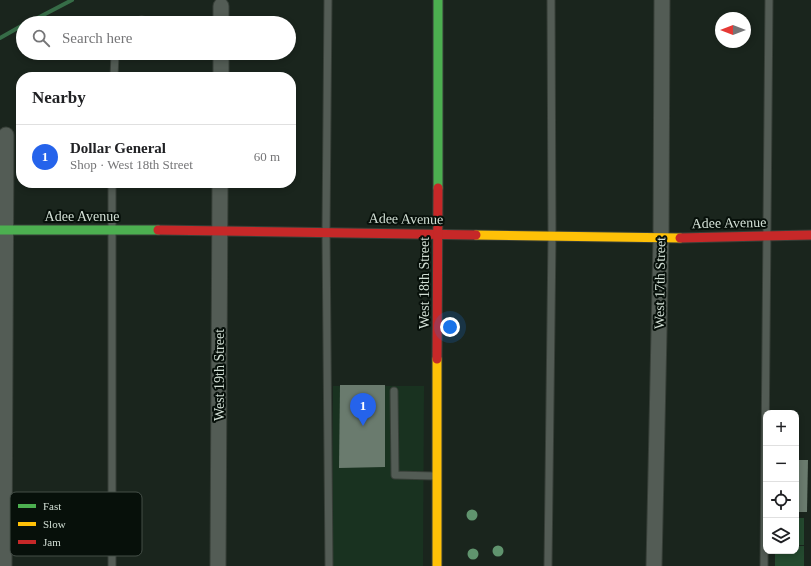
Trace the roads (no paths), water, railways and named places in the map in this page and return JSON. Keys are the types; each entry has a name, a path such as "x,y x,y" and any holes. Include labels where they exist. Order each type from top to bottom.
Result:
{"street":[{"name":"West 18th Street","path":"437,566 438,0"},
{"name":"West 17th Street","path":"654,566 661,238 662,0"},
{"path":"221,16 222,3"},
{"path":"221,60 221,72"},
{"path":"4,566 2,230 6,135"},
{"name":"West 19th Street","path":"218,566 220,188"},
{"name":"Adee Avenue","path":"2,230 220,230 661,238 811,235"}],"lane":[{"path":"328,0 326,232 329,566"},
{"path":"548,566 552,236 552,0"},
{"path":"764,566 769,0"},
{"path":"114,72 115,60"},
{"path":"112,188 112,492"},
{"path":"394,391 395,475 437,476"},
{"path":"112,556 112,566"}],"waterway":[{"path":"41,16 72,0"},
{"path":"0,38 16,29"}],"place":[{"name":"Dollar General","path":"363,426"}]}
